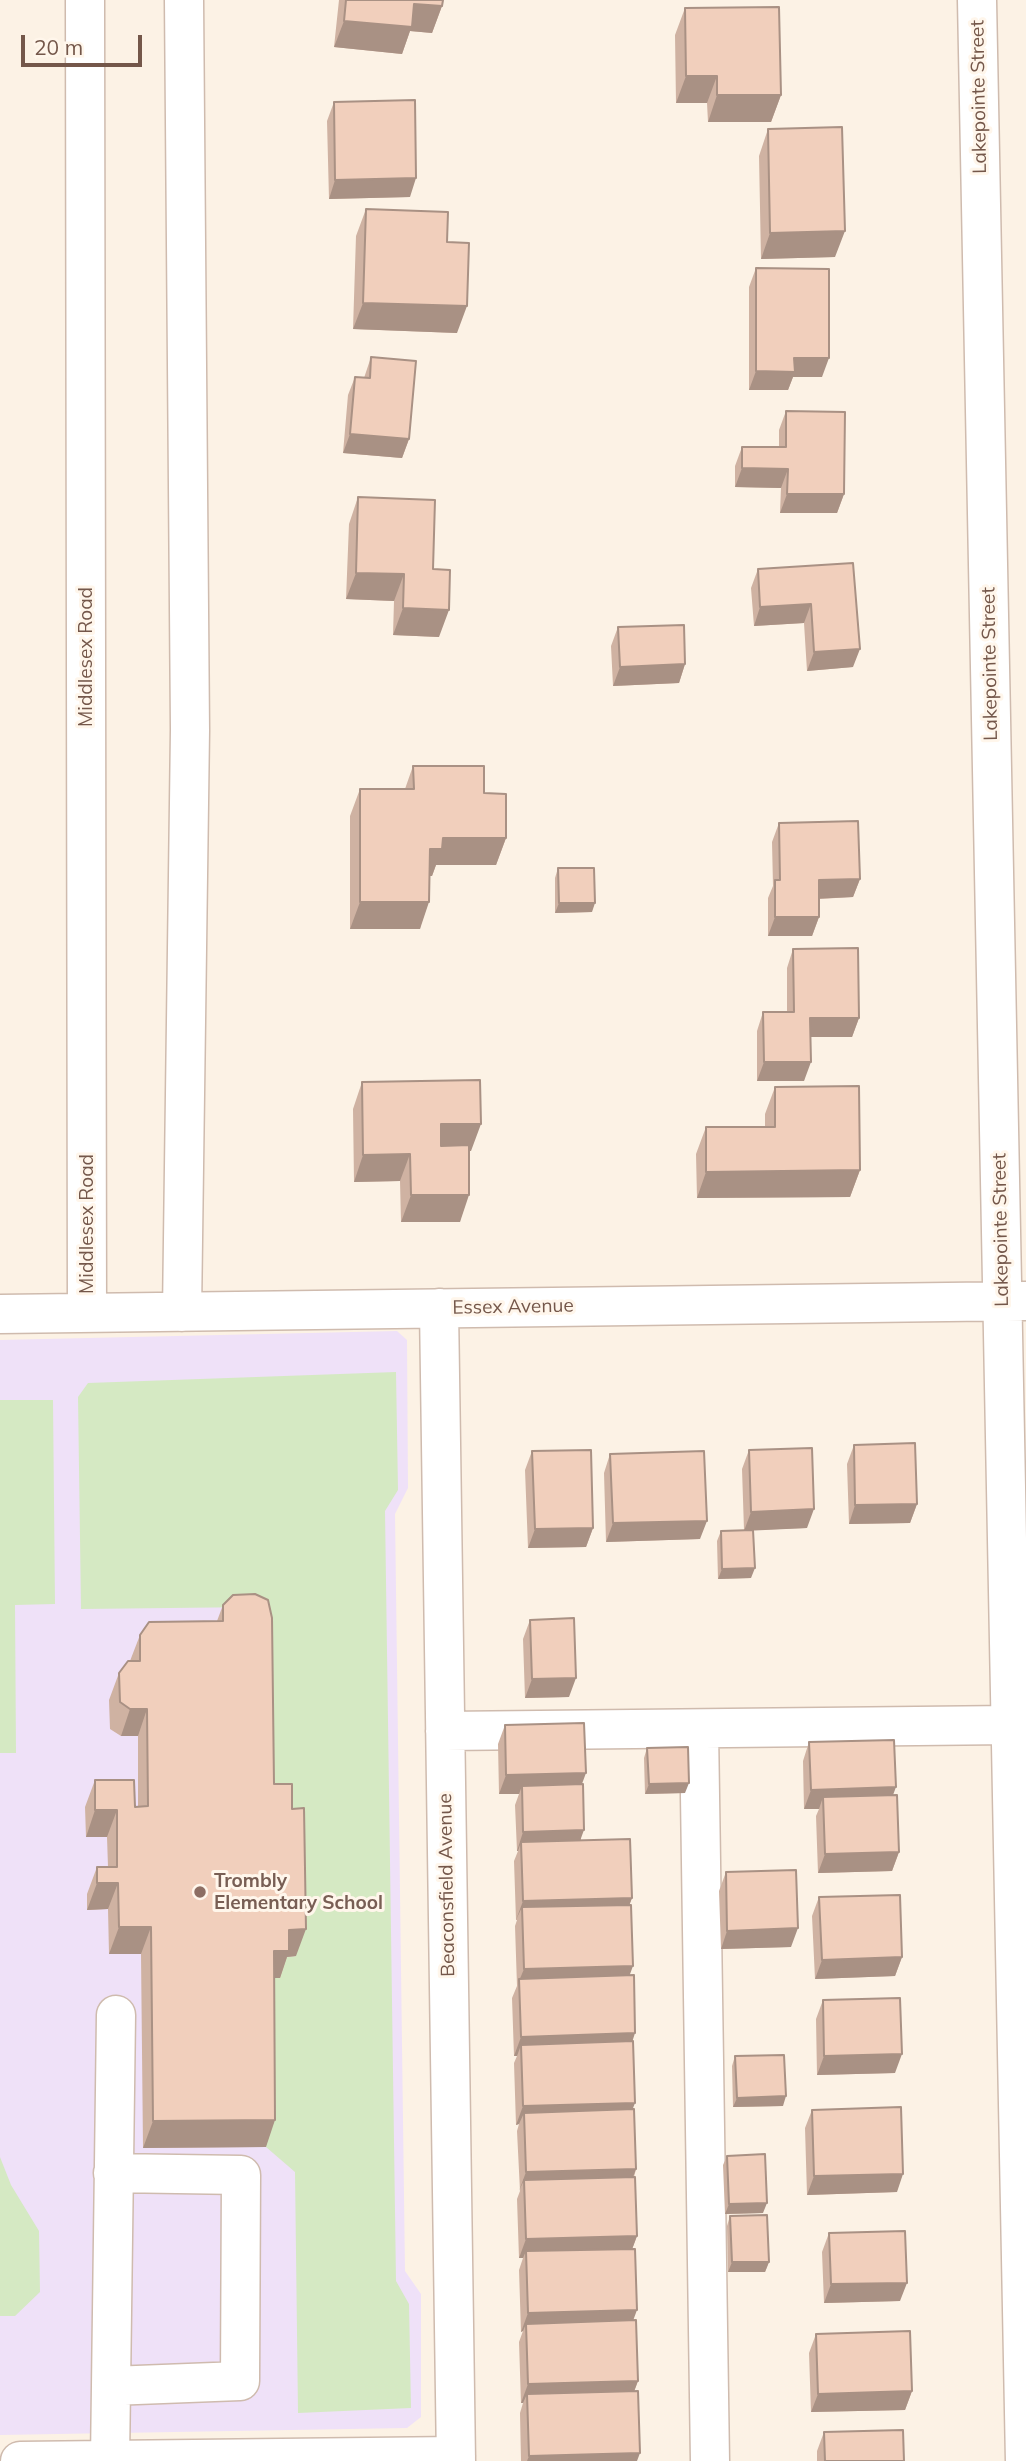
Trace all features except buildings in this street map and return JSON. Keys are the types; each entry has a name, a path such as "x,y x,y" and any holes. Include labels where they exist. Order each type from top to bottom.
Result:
{"street":[{"name":"Middlesex Road","path":"85,0 87,1313"},
{"path":"182,1312 190,730 184,0"},
{"name":"Lakepointe Street","path":"977,0 1014,1301 1011,1725 1025,2461"},
{"name":"Essex Avenue","path":"0,1314 1014,1301"},
{"name":"Beaconsfield Avenue","path":"439,1308 456,2458"},
{"path":"445,1731 1011,1725"},
{"path":"699,1729 710,2461"},
{"path":"110,2460 116,2015"},
{"path":"111,2386 240,2381 241,2175 113,2173"},
{"path":"20,2461 456,2458"}],"shaded area":[{"name":"Trombly Elementary School","path":"397,1331 407,1340 408,1488 395,1514 405,2271 421,2294 421,2417 407,2428 0,2435 0,1340"}],"green space":[{"path":"396,1372 398,1490 385,1511 396,2281 409,2304 411,2408 298,2413 295,2172 266,2147 264,1978 280,1957 296,1956 264,1811 259,1607 81,1609 78,1397 88,1383"},
{"path":"0,1400 53,1400 55,1604 15,1605 16,1753 0,1753"},
{"path":"0,2157 11,2185 39,2231 40,2292 15,2316 0,2316"}],"place":[{"name":"Trombly Elementary School","path":"200,1892"}]}
